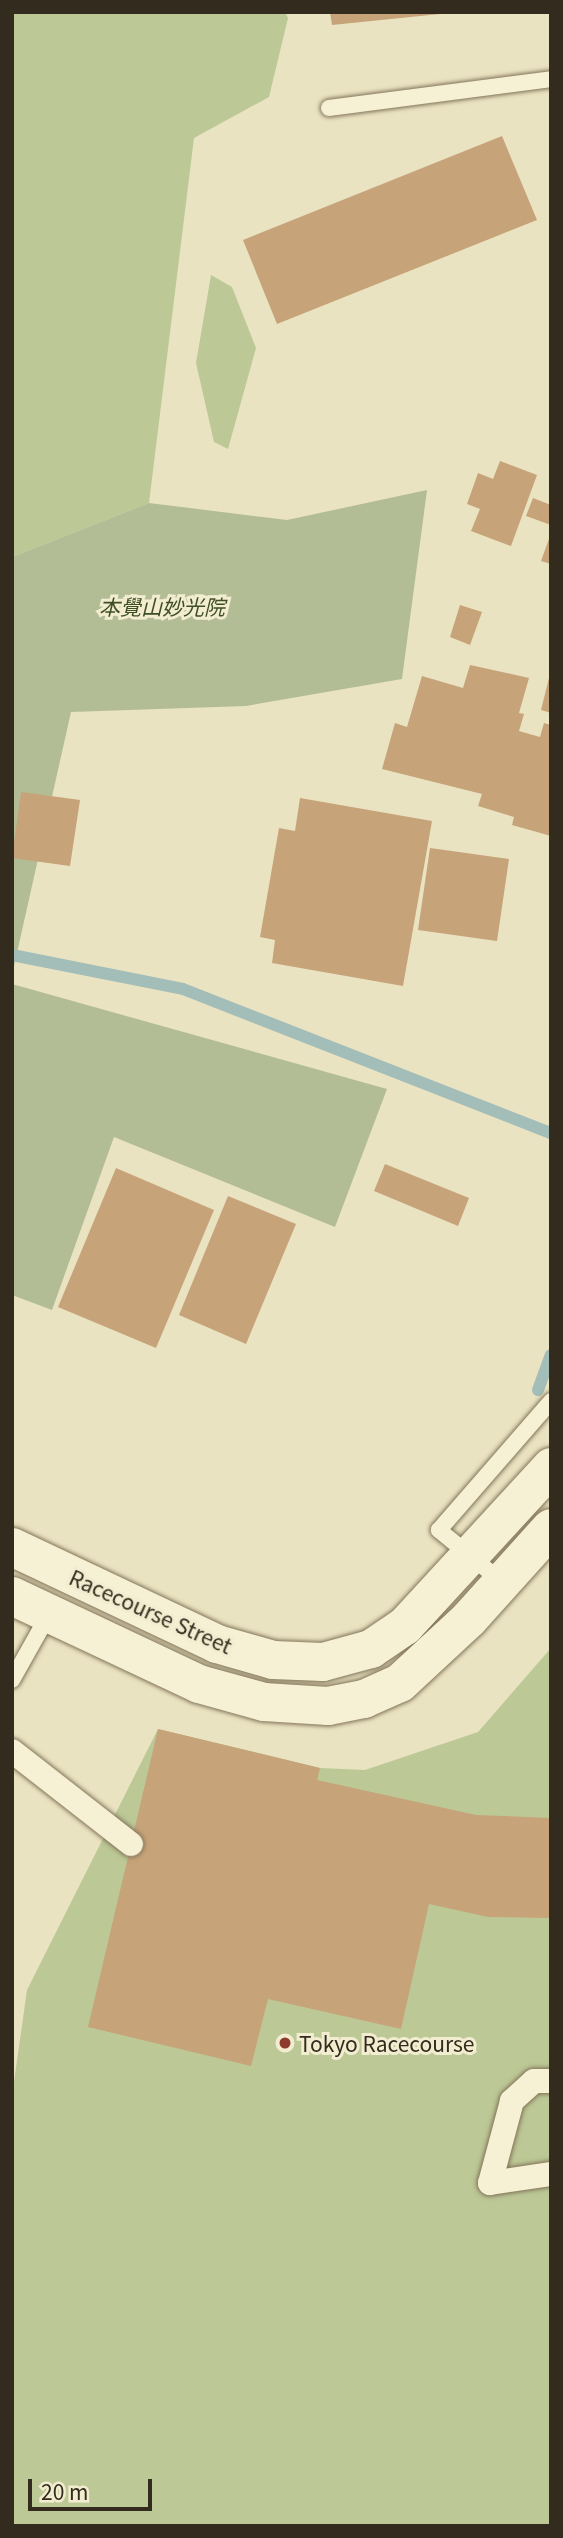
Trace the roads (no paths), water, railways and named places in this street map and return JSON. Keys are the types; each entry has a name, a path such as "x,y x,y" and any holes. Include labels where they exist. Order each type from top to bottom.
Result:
{"street":[{"name":"Racecourse Street","path":"12,1547 217,1644 273,1660 323,1662 371,1649 405,1626 551,1467"},
{"path":"12,1596 199,1684 264,1702 328,1706 364,1699 400,1682 434,1655 551,1528"},
{"path":"12,1751 131,1844"},
{"path":"551,2081 534,2081 512,2101 490,2183 551,2174"}],"lane":[{"path":"329,108 551,79"},
{"path":"502,1582 439,1530 551,1401"},
{"path":"12,1680 49,1614"}],"waterway":[{"path":"12,955 183,989 551,1133"},
{"path":"538,1390 551,1355"}],"place":[{"name":"Tokyo Racecourse","path":"285,2043"}],"park label":[{"name":"本覺山妙光院","path":"162,606"}]}
